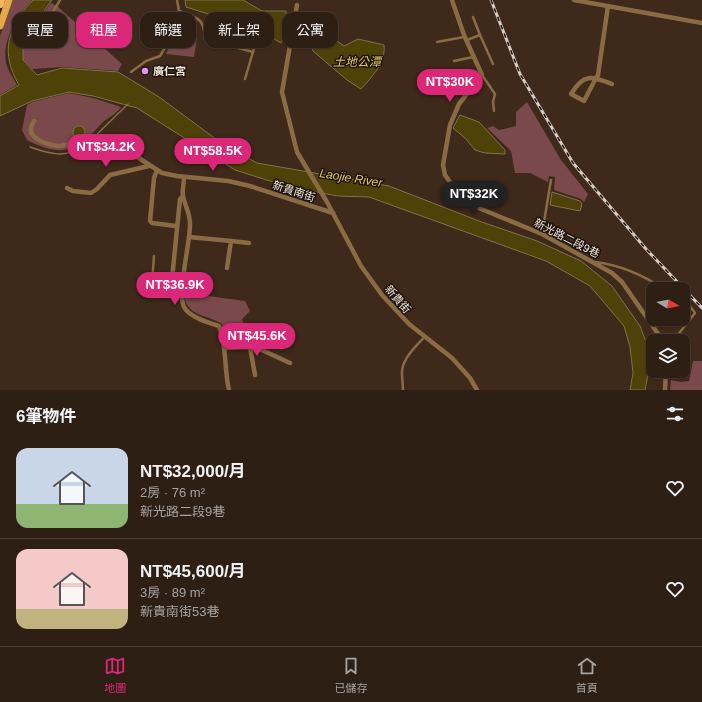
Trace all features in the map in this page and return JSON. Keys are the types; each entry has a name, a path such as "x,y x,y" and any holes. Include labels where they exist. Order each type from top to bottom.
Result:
{"highway":[{"path":"0,4 1,0"}],"main road":[{"path":"0,26 9,0"}],"street":[{"path":"452,0 482,75"},
{"path":"574,0 702,23"},
{"name":"新貴街","path":"297,5 282,92 297,152 327,202 361,266 382,295 409,324 452,358 470,378 477,390"},
{"path":"608,6 598,74 596,78 584,101 571,94 579,81 596,78 612,84"},
{"name":"新光路二段9巷","path":"482,75 458,104 450,125 443,165 445,175 464,202 542,234 595,262 612,274 622,282 658,334"},
{"name":"新貴南街","path":"34,121 30,126 30,132 32,136 41,141 58,146 85,143 98,149 113,148 128,151 162,173 184,177 228,181 250,186 333,213"},
{"path":"67,188 82,193 91,192 97,189 110,175 149,166"},
{"path":"157,170 154,178 150,221 152,223 176,226"},
{"path":"184,177 183,196 189,213 189,237 182,291 184,308 192,315 219,326 224,348 225,371 229,390"},
{"path":"172,279 176,226 180,199 183,196"},
{"path":"189,237 249,243"},
{"path":"227,268 231,241"},
{"path":"224,348 250,347 262,350 290,363"},
{"path":"250,347 255,375"},
{"path":"665,390 666,378"}],"lane":[{"path":"53,12 60,0"},
{"path":"131,72 146,61 160,56 169,41 179,11 177,0"},
{"path":"294,0 297,5"},
{"path":"297,5 299,0"},
{"path":"179,11 202,21 205,27 205,39 253,52"},
{"path":"473,16 493,64"},
{"path":"437,42 480,35"},
{"path":"245,79 254,48"},
{"path":"454,61 474,57"},
{"path":"482,75 495,94 493,102 494,111"},
{"path":"542,234 551,180"},
{"path":"154,256 152,282 182,291"},
{"path":"595,262 635,273 654,282"},
{"path":"690,306 695,313 690,319"},
{"path":"678,334 685,326"},
{"path":"403,390 402,373 405,362 408,355 425,336"}],"shaded area":[{"path":"13,0 32,0 22,12 12,12 12,28 8,39 5,57 10,73 17,85 0,95 0,36"},
{"path":"51,3 64,12 44,12"},
{"path":"68,16 76,23 76,48 104,48 122,64 118,71 62,67 32,69 23,59 23,48 68,48"},
{"path":"169,48 195,48 194,57 166,54"},
{"path":"69,93 93,98 121,107 77,146 60,150 50,149 39,146 27,140 22,130 27,105 32,102"},
{"path":"527,102 561,160 588,194 584,202 581,199 554,190 555,177 549,176 548,182 530,173 515,173 511,151 487,128 493,126 499,130 516,126 516,112"},
{"path":"184,288 193,292 193,294 245,301 250,311 242,319 246,333 241,333 239,344 228,346 222,324 196,313 191,309 187,304"},
{"path":"693,361 702,361 702,390 670,390 671,380 680,382 689,381"}],"water":[{"path":"33,0 52,0 43,12 23,12"},
{"path":"185,0 243,0 262,11 286,11 282,12 282,41 281,43 274,39 274,12 204,13 186,7"},
{"path":"12,30 12,48 23,48 23,60 37,75 62,68 118,72 159,97 224,145 257,163 389,186 479,221 537,241 581,261 612,286 640,326 646,342 646,378 647,378 645,390 630,390 633,373 630,347 624,326 590,286 546,261 369,197 338,196 289,187 235,170 137,108 93,96 69,92 32,101 0,116 0,96 19,85 13,73 10,62 8,51"},
{"name":"土地公潭","path":"358,39 384,45 381,63 361,89 347,80 313,51 313,48 338,48 338,42 344,46"},
{"path":"460,115 479,122 505,150 505,154 485,153 475,150 466,139 453,128"},
{"path":"79,126 83,128 85,132 83,136 79,138 75,136 73,132 75,128"},
{"path":"552,192 580,201 582,204 580,211 550,205"}],"waterway":[{"path":"88,143 128,104"},
{"path":"30,147 44,152 65,154 85,145"}],"railway":[{"path":"491,0 520,74 573,163 646,249 702,308"}],"place":[{"name":"廣仁宮","path":"145,71"}],"water label":[{"name":"Laojie River","path":"351,178"}]}
